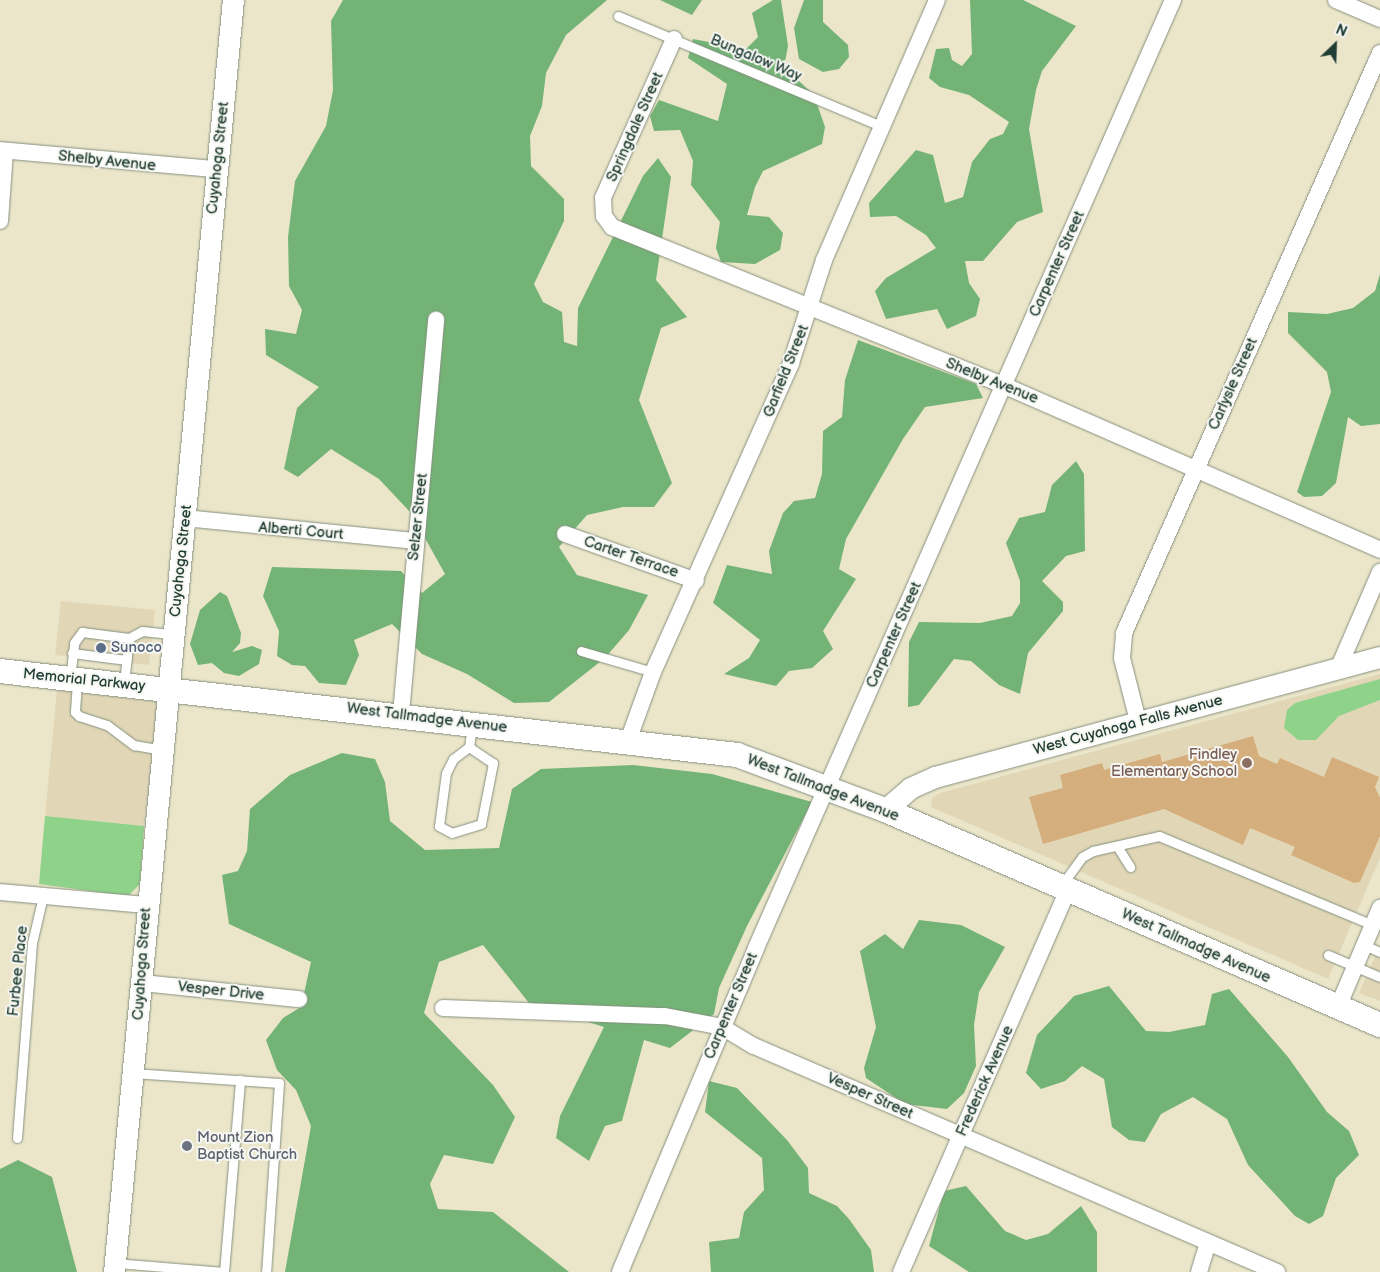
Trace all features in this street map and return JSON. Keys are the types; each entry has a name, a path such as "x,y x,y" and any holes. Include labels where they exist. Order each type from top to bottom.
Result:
{"main road":[{"name":"Memorial Parkway","path":"0,672 168,689"},
{"name":"West Tallmadge Avenue","path":"168,689 400,714 737,755 828,786 1380,1025"}],"street":[{"name":"Cuyahoga Street","path":"115,1268 143,983 146,905 164,750 168,689 185,518 214,169 233,0"},
{"name":"Garfield Street","path":"628,741 653,672 696,581 791,363 806,326 807,308 938,0"},
{"name":"Carpenter Street","path":"620,1272 722,1027 1173,0"},
{"path":"1336,0 1380,19"},
{"name":"Springdale Street","path":"604,216 607,187 674,39"},
{"name":"Carlysle Street","path":"1138,721 1122,658 1124,633 1380,53"},
{"name":"Shelby Avenue","path":"3,150 214,169"},
{"path":"0,221 3,150"},
{"name":"Shelby Avenue","path":"604,216 623,234 1003,385 1380,550"},
{"name":"Selzer Street","path":"400,714 436,320"},
{"name":"Alberti Court","path":"185,518 416,541"},
{"name":"Carter Terrace","path":"565,534 696,581"},
{"path":"1338,669 1380,572"},
{"name":"West Cuyahoga Falls Avenue","path":"885,810 910,788 935,777 1380,657"},
{"name":"Frederick Avenue","path":"900,1272 960,1136 1064,889"},
{"path":"0,892 146,905"},
{"path":"1338,1007 1380,909"},
{"name":"Vesper Drive","path":"143,983 299,999"},
{"name":"Vesper Street","path":"443,1008 665,1016 722,1027 754,1046 1277,1272"},
{"path":"1199,1272 1208,1242"}],"lane":[{"name":"Bungalow Way","path":"618,16 883,126"},
{"path":"164,750 134,745 108,725 79,716 75,712 72,653 82,632 129,638 142,631 174,634"},
{"path":"124,684 129,638"},
{"path":"581,651 653,672"},
{"path":"72,653 127,660"},
{"path":"469,747 493,763 481,824 452,833 439,826 446,773 453,759 469,747 472,723"},
{"path":"1064,889 1082,857 1159,836 1373,925"},
{"path":"1117,846 1130,867"},
{"name":"Furbee Place","path":"17,1138 32,950 43,896"},
{"path":"1364,945 1380,952"},
{"path":"1328,954 1380,977"},
{"path":"133,1073 279,1083 266,1272"},
{"path":"115,1268 223,1272 240,1080"}],"shaded area":[{"path":"61,601 155,610 149,665 55,655"},
{"path":"1380,674 1380,858 1328,979 931,807 932,798 940,793"},
{"path":"58,680 165,692 144,826 45,816"},
{"path":"1380,945 1380,1001 1359,993"}],"green space":[{"path":"343,0 607,0 566,35 546,73 542,106 530,136 531,166 564,199 564,221 534,284 543,302 562,312 564,342 577,346 578,308 643,176 658,158 671,177 656,280 687,317 661,328 639,400 672,483 654,507 623,507 587,515 559,547 577,575 648,595 629,630 605,658 549,702 514,703 467,674 422,654 392,624 354,640 359,655 346,685 319,683 305,666 292,665 277,656 279,631 263,596 272,567 401,571 422,593 445,574 411,513 379,479 331,449 298,477 284,469 297,408 319,387 266,355 265,329 296,334 302,310 289,286 288,237 295,181 326,126 333,90 331,21"},
{"path":"660,0 702,0 692,15"},
{"path":"773,0 781,0 788,46 784,67 814,95 825,127 822,144 763,171 755,187 747,215 769,217 783,233 780,250 755,264 721,262 716,248 720,222 691,185 693,161 680,130 654,131 650,116 659,100 718,121 727,84 688,58 693,39 746,49 758,37 752,13"},
{"path":"804,0 823,0 823,22 848,45 849,57 839,69 823,72 799,59 794,28"},
{"path":"970,0 1023,0 1076,26 1042,71 1036,90 1029,129 1043,212 1017,222 983,261 965,261 969,283 980,299 976,316 947,329 937,309 886,319 875,291 886,278 936,248 926,235 896,216 870,217 869,203 916,150 933,155 945,203 963,197 972,162 990,139 1003,134 1009,122 969,95 940,87 929,78 936,49 949,48 952,60 962,66 972,54"},
{"path":"1380,274 1380,424 1361,426 1348,417 1336,483 1322,496 1304,497 1297,492 1331,392 1327,372 1288,333 1288,312 1327,314 1353,308 1375,291"},
{"path":"858,340 976,384 983,398 925,407 903,439 846,539 839,569 856,579 823,631 833,649 812,668 789,671 776,686 724,674 749,658 760,640 713,603 727,565 772,574 769,551 783,513 794,501 815,498 822,474 823,431 842,417 845,380"},
{"path":"1076,461 1084,474 1085,551 1066,556 1042,581 1063,602 1063,611 1028,653 1020,694 999,685 971,661 954,659 919,705 908,707 909,642 919,622 980,623 1012,616 1020,603 1020,581 1006,543 1019,518 1045,512 1052,485"},
{"path":"220,592 227,596 241,633 240,643 232,652 252,646 262,650 259,664 239,676 224,673 212,663 198,665 190,644 200,610"},
{"path":"1380,679 1380,700 1339,716 1316,740 1298,740 1284,728 1287,710 1295,703"},
{"path":"342,753 375,759 385,782 390,821 425,850 499,848 512,789 541,769 633,765 712,774 812,802 747,926 719,988 714,1014 670,1048 644,1040 622,1121 605,1126 589,1161 556,1138 560,1116 604,1027 529,1003 483,945 439,962 424,1013 493,1085 515,1117 493,1164 444,1155 430,1184 438,1209 493,1212 569,1272 285,1272 311,1126 296,1090 277,1070 266,1040 283,1018 301,1007 311,962 229,924 222,875 238,871 247,851 250,809 290,775"},
{"path":"45,816 144,826 140,884 128,896 39,884"},
{"path":"919,920 961,925 1005,947 979,992 974,1025 976,1066 964,1093 947,1109 905,1104 866,1078 864,1068 876,1027 860,951 885,934 903,949"},
{"path":"1109,986 1146,1031 1169,1032 1205,1025 1212,994 1229,989 1288,1057 1327,1112 1349,1131 1359,1155 1336,1178 1323,1216 1309,1224 1295,1216 1248,1165 1227,1119 1193,1097 1161,1114 1145,1142 1129,1140 1112,1127 1104,1079 1082,1066 1065,1081 1041,1089 1026,1073 1037,1035 1074,996"},
{"path":"709,1081 737,1088 787,1140 808,1168 809,1193 837,1206 849,1219 871,1250 874,1272 711,1272 709,1242 739,1238 744,1212 764,1190 762,1158 705,1112"},
{"path":"18,1160 52,1177 77,1272 0,1272 0,1169"},
{"path":"966,1186 1005,1231 1026,1240 1048,1234 1081,1206 1097,1232 1097,1272 969,1272 929,1246 944,1191"}],"building":[{"path":"1253,736 1259,756 1277,764 1280,758 1324,777 1332,757 1379,777 1375,787 1380,798 1380,836 1360,882 1354,883 1291,855 1295,847 1250,828 1243,845 1164,809 1043,844 1029,797 1063,788 1060,775 1102,763 1104,770 1160,754 1162,762"}],"place":[{"name":"Sunoco","path":"101,648"},
{"name":"Findley Elementary School","path":"1247,763"},
{"name":"Mount Zion Baptist Church","path":"187,1146"}]}
